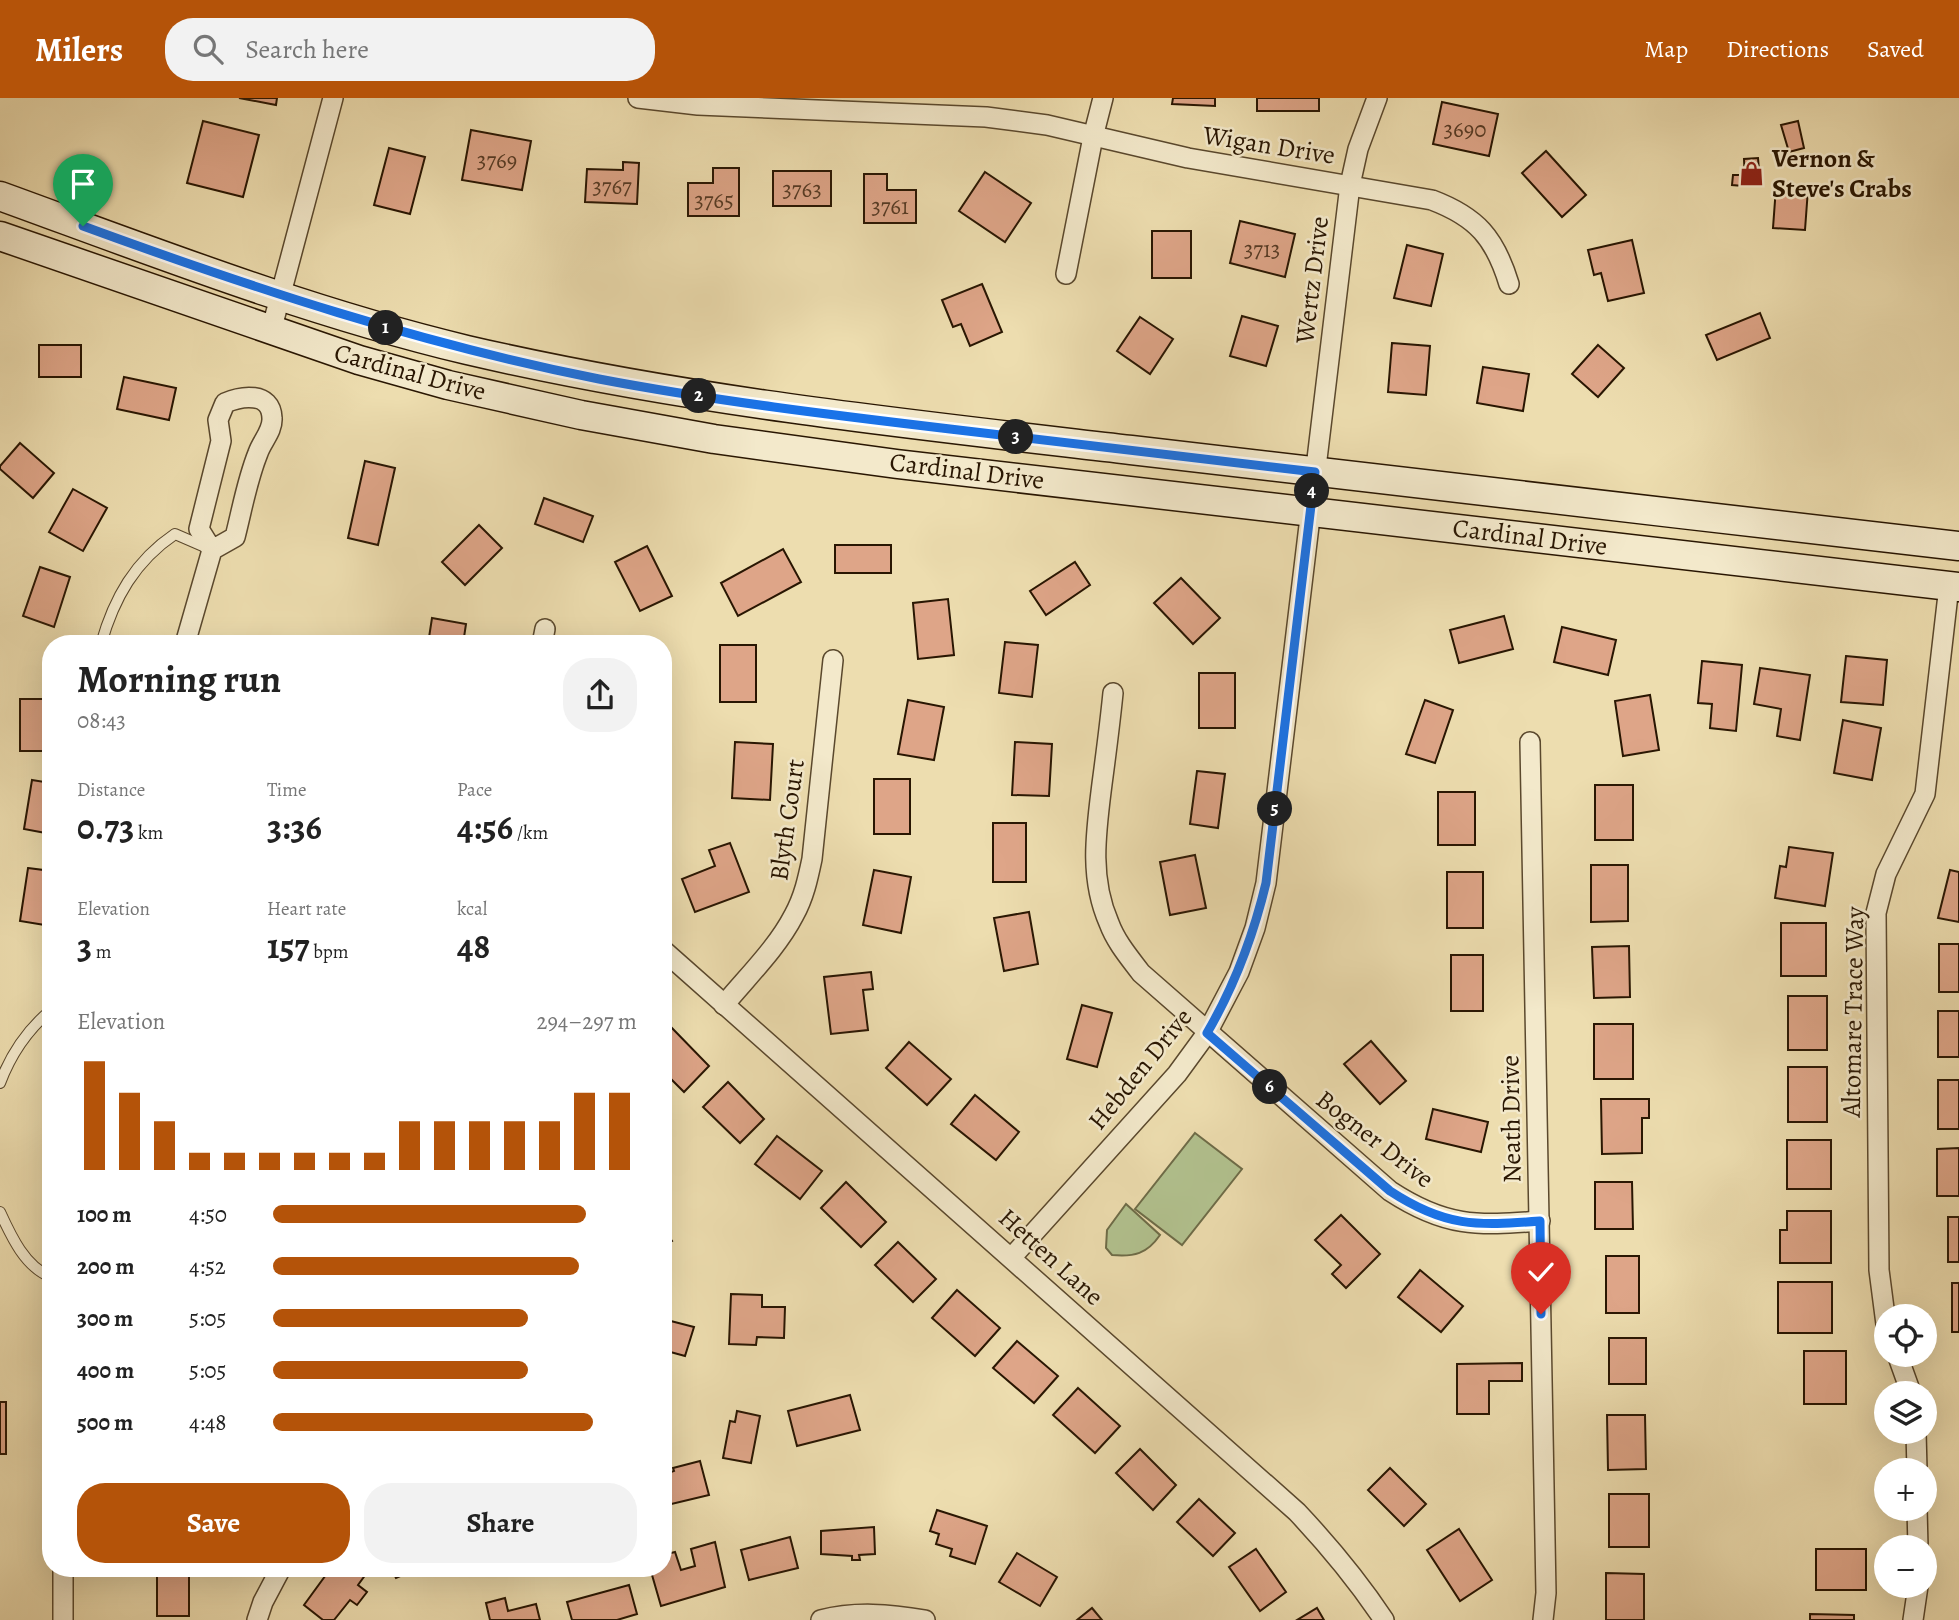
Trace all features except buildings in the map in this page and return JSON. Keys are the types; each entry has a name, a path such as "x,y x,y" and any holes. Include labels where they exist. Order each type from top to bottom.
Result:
{"main road":[{"name":"Cardinal Drive","path":"0,196 366,323 462,349 597,379 847,417 1959,545"},
{"name":"Cardinal Drive","path":"0,236 359,360 448,385 581,415 687,434 897,464 1954,586"}],"street":[{"path":"271,331 333,98"},
{"name":"Wigan Drive","path":"638,98 698,105 986,117 1047,125 1188,158 1432,200 1454,208 1473,220 1489,237 1501,257 1509,284"},
{"path":"1066,274 1103,98"},
{"name":"Wertz Drive","path":"1315,472 1350,185 1358,149 1377,98"},
{"path":"188,635 212,550 235,537 258,452 269,432 273,417 267,404 255,397 239,397 225,403 219,420 221,441 199,529 212,550"},
{"name":"Hebden Drive","path":"1012,1257 1177,1074 1207,1033 1239,972 1255,928 1266,883 1315,472"},
{"name":"Altomare Trace Way","path":"1883,1304 1879,1270 1876,913 1886,874 1925,794 1954,586"},
{"name":"Blyth Court","path":"724,1005 783,934 806,887 812,859 833,660"},
{"name":"Bogner Drive","path":"1113,693 1096,835 1095,865 1099,895 1122,950 1141,973 1207,1033 1390,1191 1413,1206 1466,1224 1540,1221"},
{"name":"Neath Drive","path":"1530,742 1546,1593 1543,1620"},
{"name":"Hetten Lane","path":"672,958 1297,1512 1363,1588 1384,1620"},
{"path":"63,1577 63,1620"},
{"path":"257,1620 276,1577"},
{"path":"1913,1620 1916,1598"},
{"path":"821,1620 865,1614 898,1615 925,1620"}],"lane":[{"path":"104,635 124,584 141,562 162,542 175,534 212,550"},
{"path":"0,1083 18,1045 42,1018"},
{"path":"0,1212 24,1255 42,1273"}],"green space":[{"path":"1195,1133 1242,1169 1182,1245 1135,1209"},
{"path":"1126,1204 1160,1235 1139,1253 1112,1255 1106,1248 1107,1230"}],"place":[{"name":"Vernon & Steve's Crabs","path":"1752,173"}],"route":[{"path":"83,226 366,323 462,349 597,379 834,415 1315,472 1266,883 1255,928 1239,972 1207,1033 1390,1191 1413,1206 1466,1224 1540,1221 1541,1314"}]}
